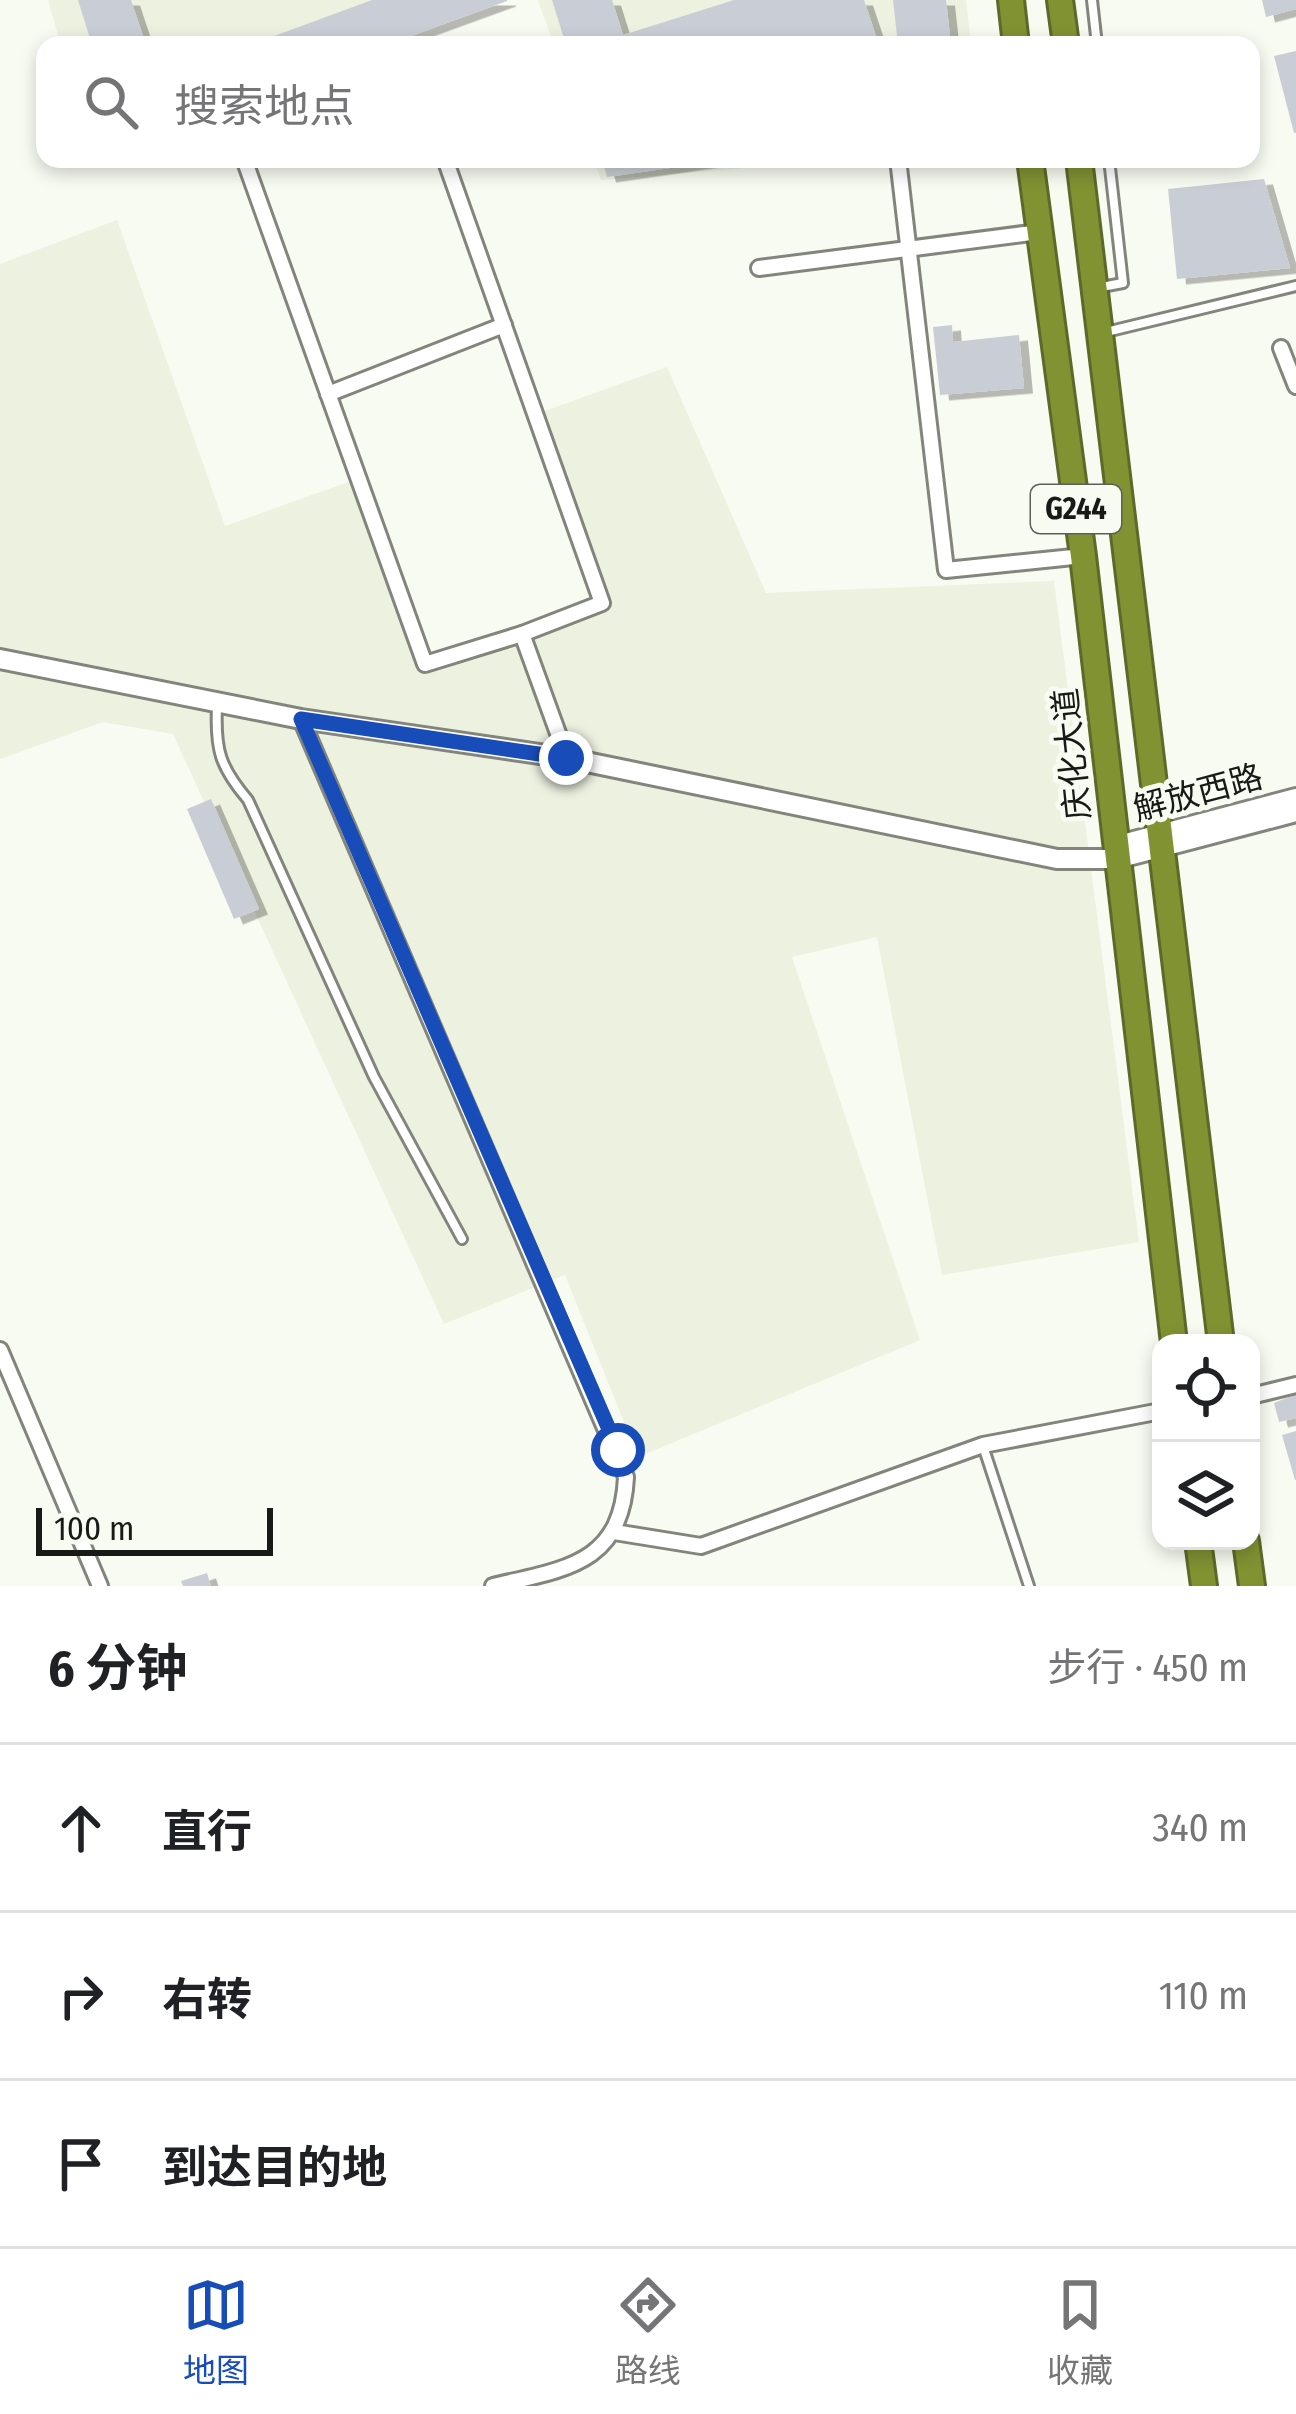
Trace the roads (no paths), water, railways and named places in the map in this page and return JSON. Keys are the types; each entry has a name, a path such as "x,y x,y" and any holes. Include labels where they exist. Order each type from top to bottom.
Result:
{"highway":[{"path":"1011,0 1015,36"},
{"path":"1060,0 1065,36"},
{"name":"庆化大道","path":"1031,168 1082,556 1173,1334"},
{"name":"G244","path":"1080,168 1220,1334"},
{"path":"1199,1550 1204,1586"},
{"path":"1247,1550 1252,1586"}],"street":[{"path":"247,168 425,664 602,603 449,168"},
{"path":"899,168 946,571 1082,556"},
{"path":"760,268 1039,232"},
{"path":"328,394 504,325"},
{"path":"1281,348 1296,386"},
{"path":"522,634 566,758"},
{"name":"解放西路","path":"0,659 301,719 566,758 1057,860 1116,852 1296,812"},
{"path":"301,719 618,1450 626,1492 614,1532 595,1554 570,1568 493,1586"},
{"name":"解放西路","path":"1161,841 1296,798"},
{"path":"0,1350 100,1586"},
{"path":"1260,1394 1296,1385"},
{"path":"614,1532 700,1546 983,1445 1152,1413"}],"lane":[{"path":"1092,0 1096,36"},
{"path":"1095,288 1124,283 1110,168"},
{"path":"1100,333 1296,286"},
{"path":"218,703 215,748 223,770 248,800 374,1076 463,1239"},
{"path":"983,1445 1029,1586"}]}
